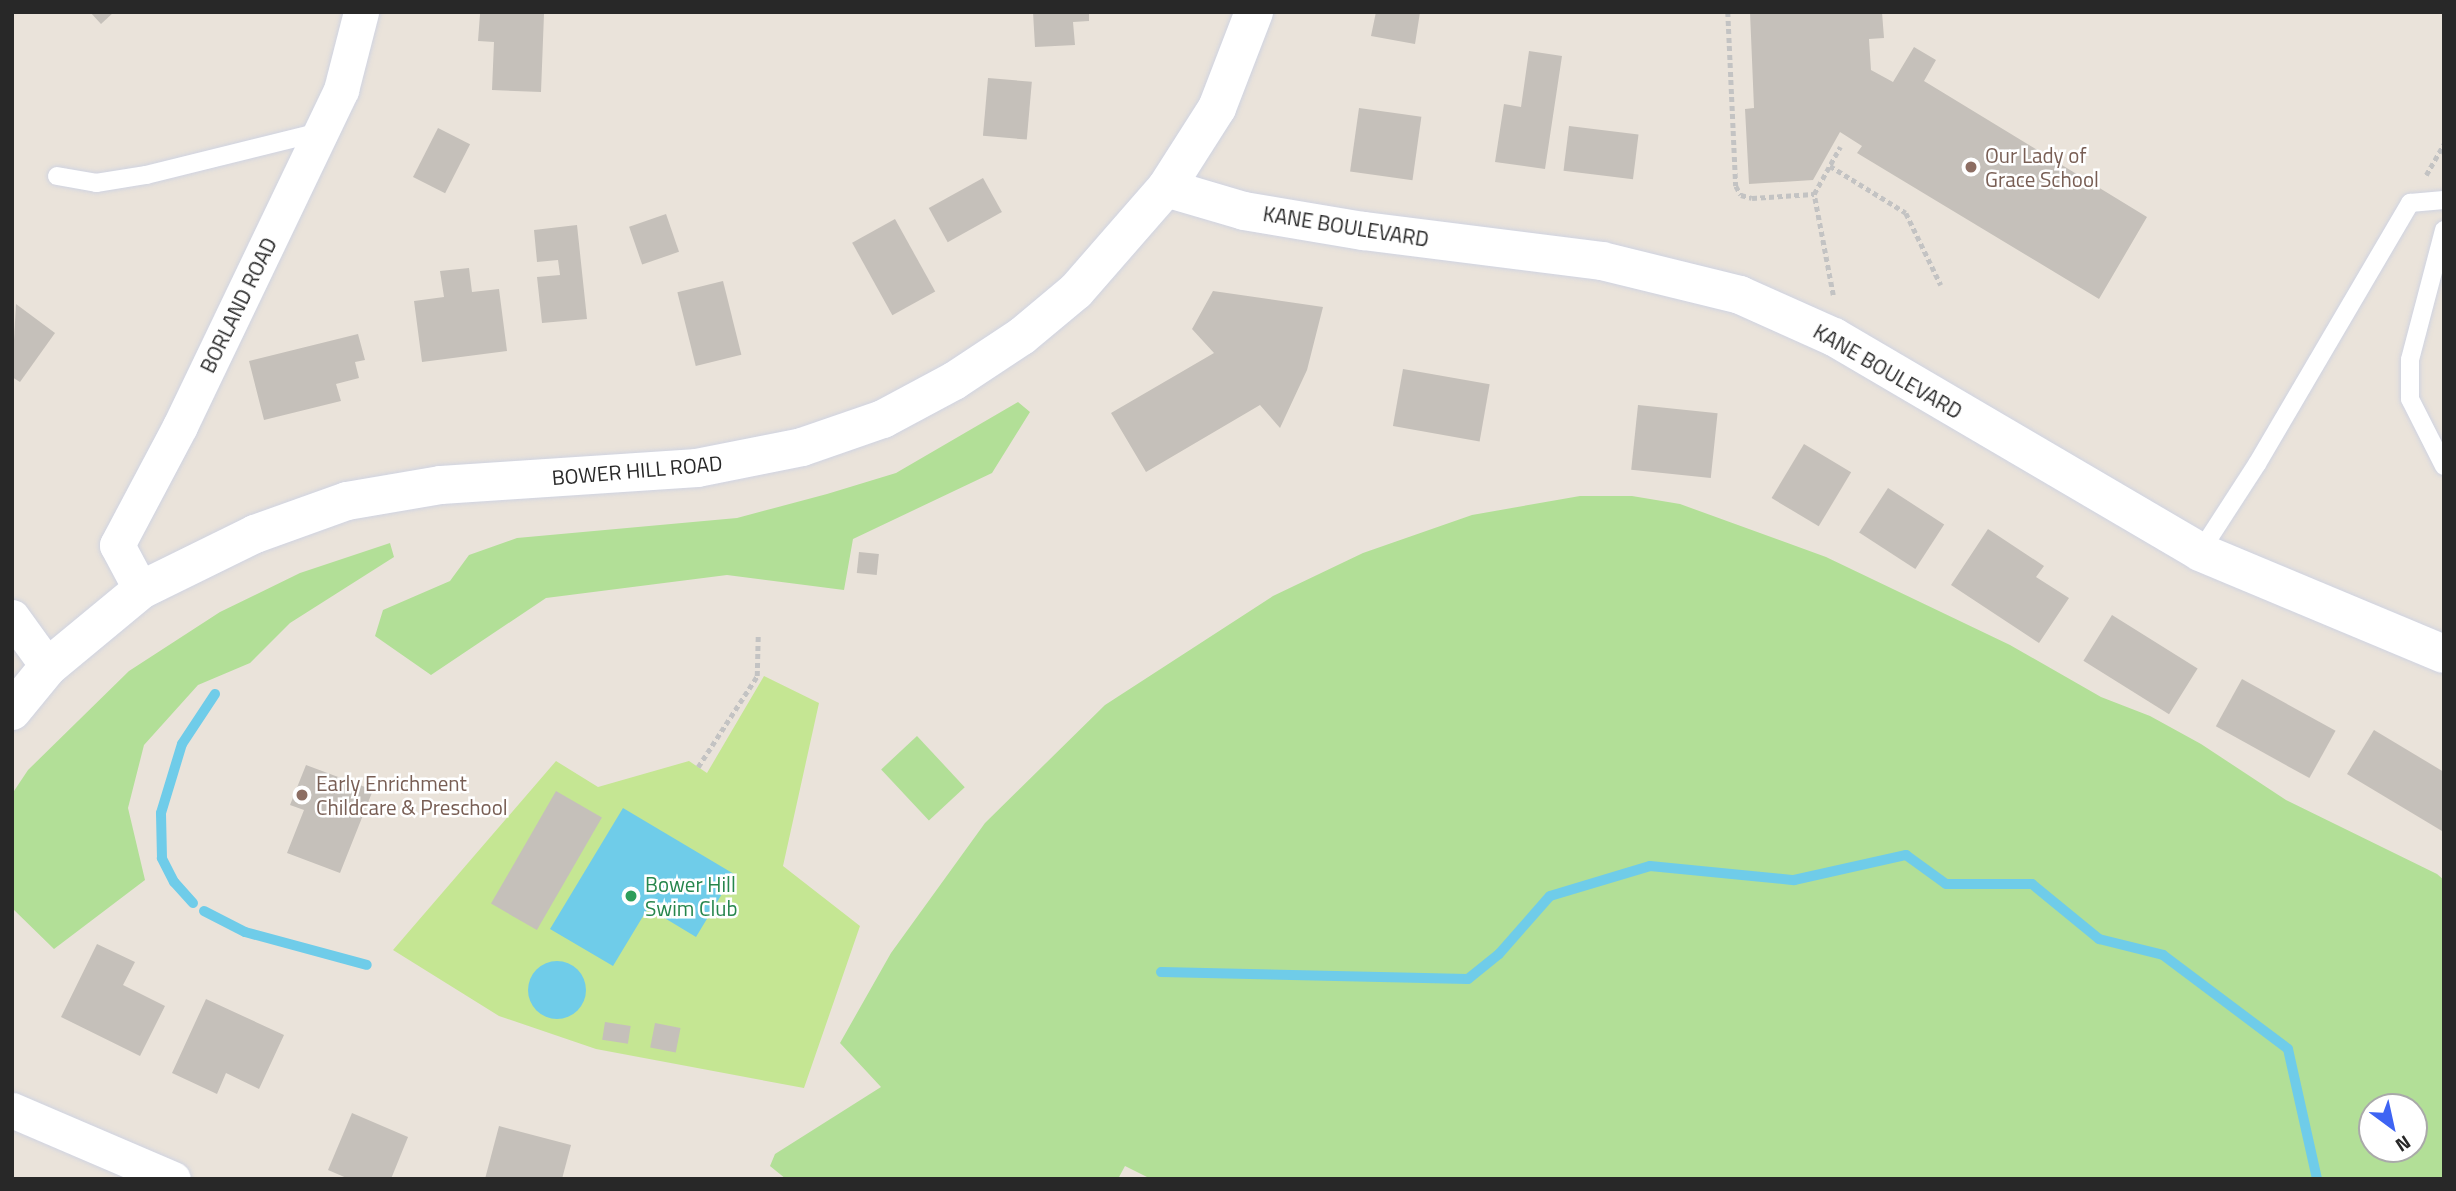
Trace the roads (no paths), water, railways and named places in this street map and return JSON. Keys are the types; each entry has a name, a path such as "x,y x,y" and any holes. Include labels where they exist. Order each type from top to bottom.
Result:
{"main road":[{"name":"BOWER HILL ROAD","path":"12,711 48,667 141,590 255,534 347,501 441,485 697,468 802,447 883,419 954,381 1022,336 1076,291 1166,188 1217,108 1254,12"},
{"name":"KANE BOULEVARD","path":"1166,188 1244,211 1364,231 1602,261 1740,295 1835,337 2200,552 2444,654"}],"street":[{"name":"BORLAND ROAD","path":"141,590 117,545 180,426 341,90 361,12"},
{"path":"12,617 48,667"},
{"path":"12,1110 173,1179"}],"lane":[{"path":"57,176 96,183 146,175 320,132"},
{"path":"2200,552 2257,464 2410,203 2444,200"},
{"path":"2444,230 2410,360 2410,399 2444,466"}],"water":[{"path":"623,808 734,874 696,937 648,908 613,966 550,929"},
{"path":"557,961 573,966 581,974 586,990 581,1006 573,1014 557,1019 541,1014 533,1006 528,990 533,974 541,966"}],"waterway":[{"path":"193,903 174,882 162,858 161,813 182,744 215,694"},
{"path":"1161,972 1468,979 1499,954 1550,896 1650,866 1794,880 1906,855 1946,884 2032,884 2099,939 2163,955 2288,1049 2317,1179"},
{"path":"204,911 245,932 367,965"}],"place":[{"name":"Our Lady of Grace School","path":"1971,167"},
{"name":"Early Enrichment Childcare & Preschool","path":"302,795"},
{"name":"Bower Hill Swim Club","path":"631,896"}]}
